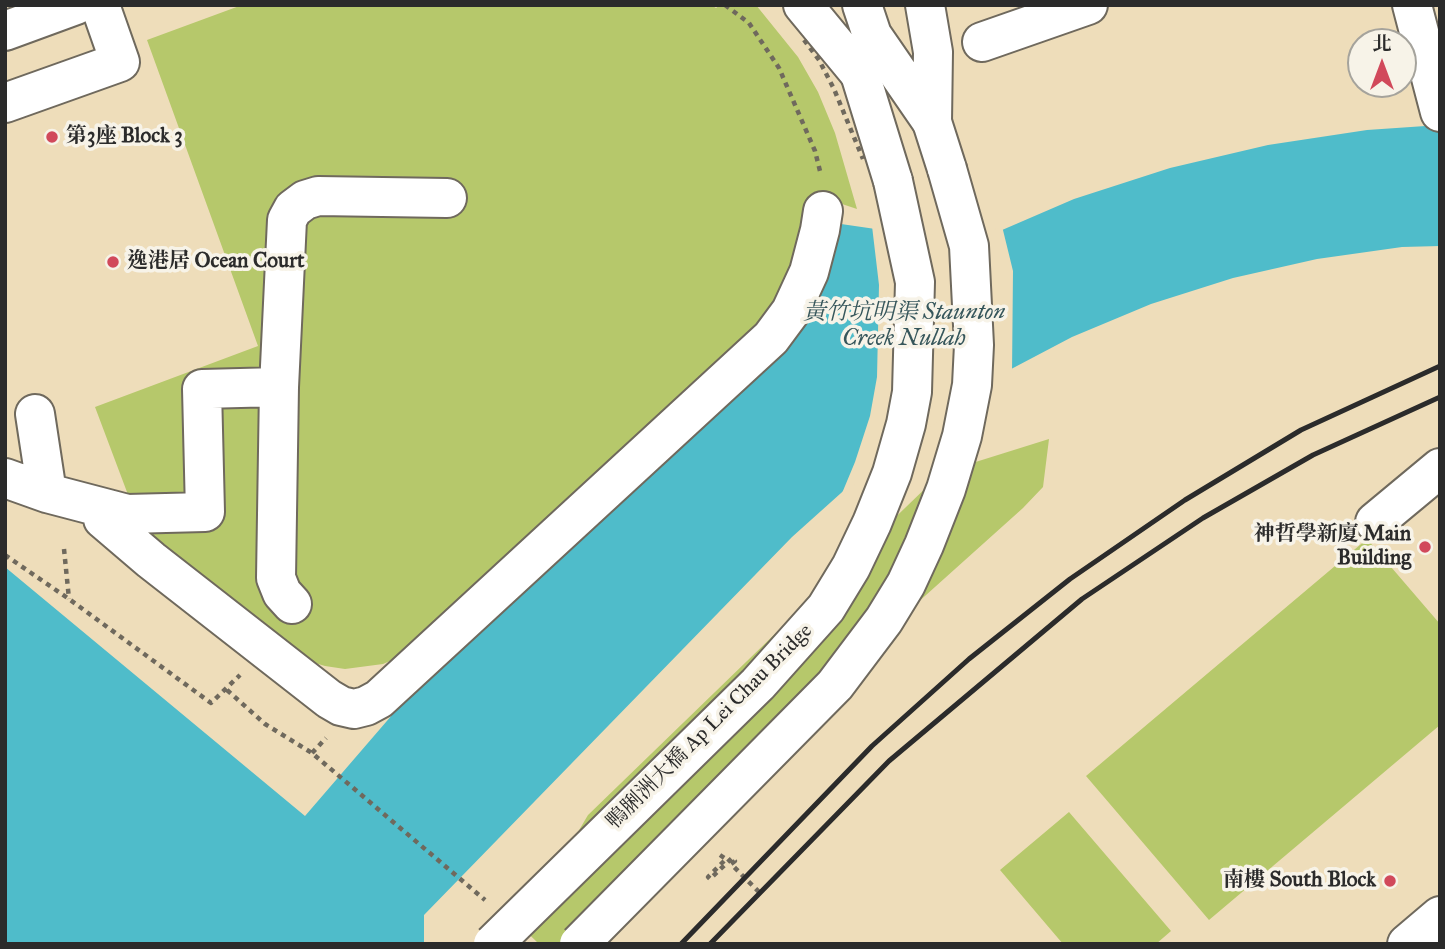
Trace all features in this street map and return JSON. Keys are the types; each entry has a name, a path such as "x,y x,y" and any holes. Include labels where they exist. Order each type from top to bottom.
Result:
{"main road":[{"path":"5,31 76,5"},
{"path":"5,103 120,62 100,5"},
{"path":"925,5 933,52 932,122"},
{"path":"982,41 1088,5"},
{"path":"1412,5 1439,112"},
{"path":"579,944 835,685 884,620 906,584 925,545 946,489 962,436 972,385 973,290 969,246 932,122 867,20"},
{"path":"860,74 867,20"},
{"path":"803,22 860,74"},
{"name":"鴨脷洲大橋 Ap Lei Chau Bridge","path":"493,944 793,646 825,608 851,567 872,523 892,472 908,413 914,359 915,282 893,181 860,74"},
{"path":"292,604 282,593 276,578 279,387 287,220 293,209 305,200 318,196 447,198"},
{"path":"105,514 151,560 329,699 354,709 366,706 379,699 771,338 791,311 809,272 821,230 823,211"},
{"path":"5,478 105,514 205,512 202,389 279,387"},
{"path":"35,414 47,493"},
{"path":"1375,522 1440,468"},
{"path":"1407,944 1440,916"}],"path":[{"path":"725,5 749,23 779,68 799,108 816,151 822,180 823,211"},
{"path":"803,22 834,89 865,167"},
{"path":"64,549 69,599"},
{"path":"5,555 211,702 226,690 265,724 312,753 489,904"},
{"path":"312,753 324,740"},
{"path":"723,856 726,859 708,877 710,879 732,858 735,861 731,864 760,893"}],"green space":[{"path":"242,5 711,5 716,8 720,5 756,5 798,57 818,92 835,133 857,209 812,194 810,221 789,282 759,328 399,657 383,664 345,669 305,660 126,521 133,508 95,407 258,346 147,40"},
{"path":"1049,439 1043,487 867,648 578,944 539,944 505,911 565,854 588,815 937,477"},
{"path":"1367,539 1440,624 1440,725 1209,920 1086,776"},
{"path":"1069,812 1171,931 1156,944 1063,944 1000,870"}],"water":[{"name":"黃竹坑明渠 Staunton Creek Nullah","path":"1440,125 1440,246 1402,247 1317,259 1233,278 1151,304 1072,337 996,377 889,450 792,537 424,915 424,944 5,944 5,567 305,816 411,693 817,296 841,224 972,243 1074,199 1170,168 1268,145 1367,130"}],"pier":[{"path":"872,226 971,240 1002,226 1013,271 1012,373 891,453 840,498 870,416 877,377 879,285"}],"railway":[{"path":"681,944 872,746 969,659 1070,579 1185,500 1301,430 1440,366"},
{"path":"710,944 889,761 1082,599 1203,518 1313,455 1440,397"}],"place":[{"name":"第3座 Block 3","path":"52,137"},
{"name":"逸港居 Ocean Court","path":"113,262"},
{"name":"神哲學新廈 Main Building","path":"1425,547"},
{"name":"南樓 South Block","path":"1390,881"}]}
